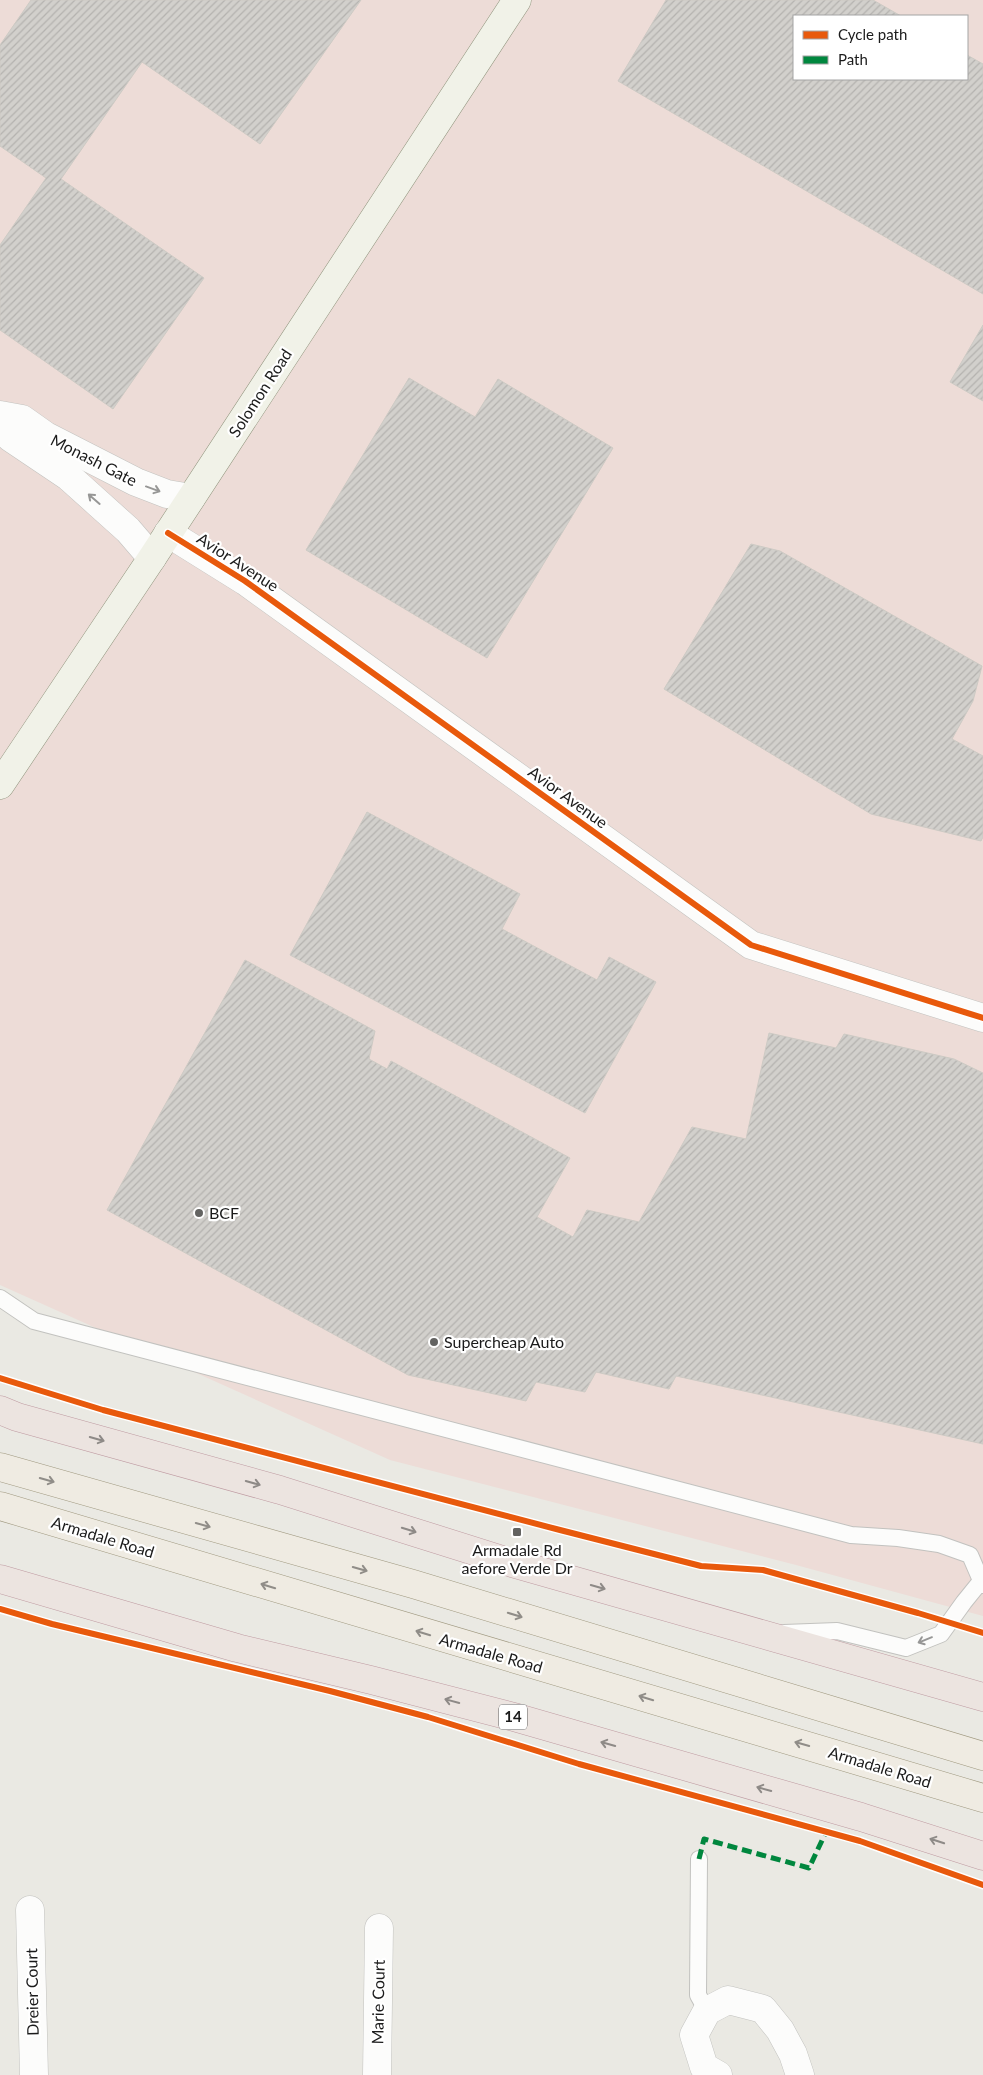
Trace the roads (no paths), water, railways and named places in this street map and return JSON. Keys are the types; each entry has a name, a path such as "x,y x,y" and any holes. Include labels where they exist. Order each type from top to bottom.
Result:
{"highway":[{"path":"0,1410 17,1417 280,1490 512,1563 983,1697"},
{"name":"14","path":"0,1579 237,1648 514,1717 861,1817 983,1856"}],"main road":[{"name":"Solomon Road","path":"0,785 192,498 518,0"},
{"path":"0,1467 412,1584 983,1756"},
{"name":"Armadale Road","path":"0,1506 983,1798"}],"street":[{"name":"Monash Gate","path":"0,415 22,419 46,436 136,482 167,494 192,498"},
{"name":"Monash Gate","path":"0,424 11,438 69,477 100,504 128,530 152,558"},
{"name":"Avior Avenue","path":"168,533 245,581 751,945 983,1018"},
{"name":"Dreier Court","path":"30,1910 34,2075"},
{"name":"Marie Court","path":"377,2075 379,1928"},
{"path":"718,2075 704,2067 694,2036 707,2011 728,2000 763,2010 780,2030 793,2054 800,2075"}],"lane":[{"path":"0,1298 34,1321 851,1535 898,1538 939,1544 970,1555 982,1583 964,1602 941,1634 906,1648 838,1631 764,1634"},
{"path":"699,1859 698,1996 707,2011"}],"place":[{"name":"BCF","path":"199,1213"},
{"name":"Supercheap Auto","path":"434,1342"},
{"name":"Armadale Rd aefore Verde Dr","path":"517,1532"}]}
